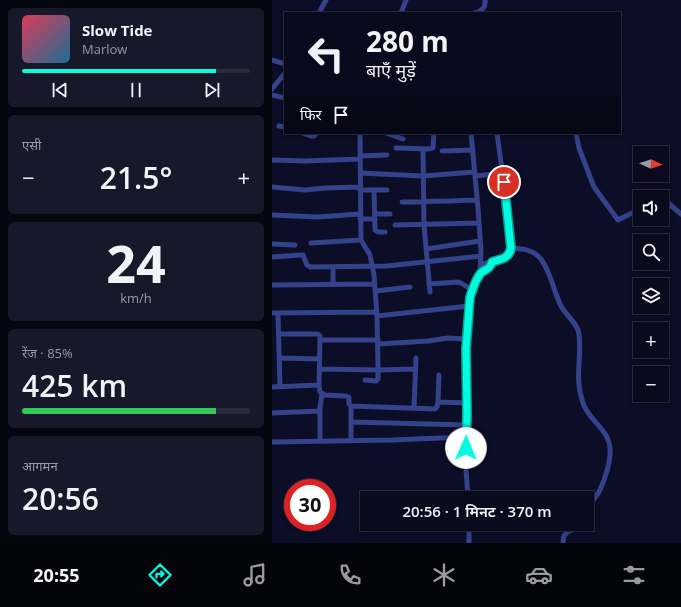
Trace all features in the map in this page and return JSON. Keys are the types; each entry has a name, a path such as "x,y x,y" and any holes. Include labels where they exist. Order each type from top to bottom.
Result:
{"street":[{"path":"320,12 326,0"},
{"path":"401,12 406,0"},
{"path":"478,12 485,7 485,0"},
{"path":"272,60 284,64"},
{"path":"272,89 284,74"},
{"path":"272,95 284,98"},
{"path":"279,126 284,128"},
{"path":"305,134 314,136 315,134"},
{"path":"360,134 361,240 370,255 373,267 376,291 378,342 378,379 365,380"},
{"path":"388,134 403,140"},
{"path":"396,148 433,148 434,134"},
{"path":"468,491 465,357 466,339 472,290 480,274 481,264 471,134"},
{"path":"481,264 492,262 508,256 511,248 497,134"},
{"path":"576,134 579,148 594,187 618,220 633,212"},
{"path":"423,149 424,225 430,292"},
{"path":"442,152 473,150"},
{"path":"272,160 305,162 387,155"},
{"path":"360,173 424,176 503,173"},
{"path":"272,187 305,190 324,188 387,190"},
{"path":"374,190 375,230 385,232"},
{"path":"402,202 477,200"},
{"path":"669,203 681,214"},
{"path":"272,215 360,217 390,214"},
{"path":"395,225 479,223"},
{"path":"311,243 361,240"},
{"path":"426,249 480,241"},
{"path":"272,244 295,245"},
{"path":"511,248 529,250 540,257 545,264 560,305 578,329 578,386 580,395 588,413 605,433 609,441 610,448 608,467 604,480 594,499"},
{"path":"272,257 301,254 303,255 307,265 310,267 373,267 481,256"},
{"path":"480,274 488,269 492,262"},
{"path":"333,267 333,284"},
{"path":"429,284 458,282 472,290"},
{"path":"272,285 375,284"},
{"path":"376,291 410,287"},
{"path":"272,313 377,314 469,306"},
{"path":"278,313 280,387"},
{"path":"279,334 318,334 320,336 319,385 320,392 322,394 320,411 320,441"},
{"path":"321,340 378,342 428,341 448,338 466,339"},
{"path":"279,358 320,358"},
{"path":"414,408 416,358"},
{"path":"319,369 415,369"},
{"path":"351,406 435,408 437,407 438,402 439,375"},
{"path":"272,387 319,385"},
{"path":"322,394 349,397 351,406 351,441"},
{"path":"438,402 467,402"},
{"path":"272,413 320,411"},
{"path":"351,422 467,425"},
{"path":"272,442 466,437"},
{"path":"469,531 469,543"},
{"path":"563,543 564,535 571,531"}],"route":[{"path":"466,448 467,414 465,357 470,297 480,274 488,269 492,262 508,256 510,253 511,248 504,182"}]}
